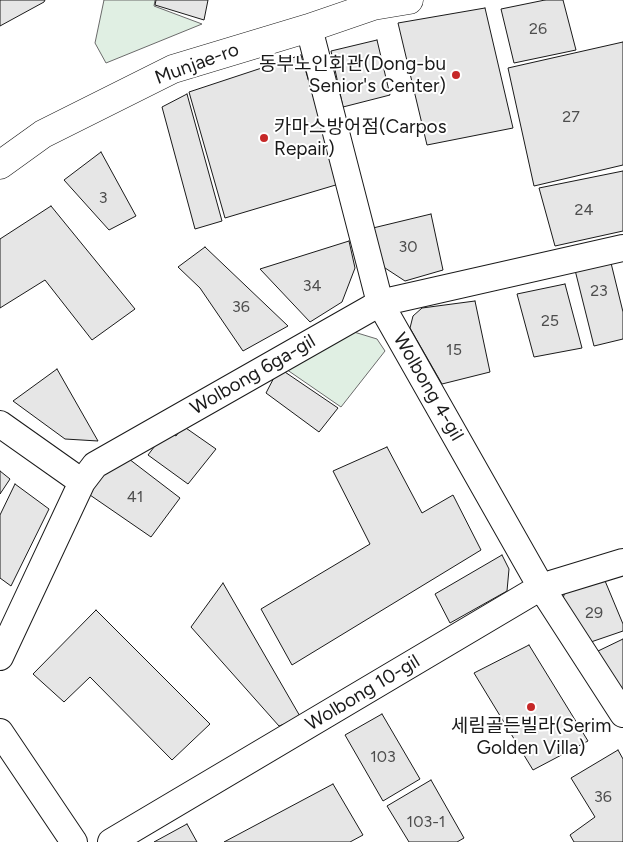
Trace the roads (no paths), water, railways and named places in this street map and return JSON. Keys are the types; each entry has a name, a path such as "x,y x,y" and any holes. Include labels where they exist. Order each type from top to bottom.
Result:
{"street":[{"path":"309,28 340,0"},
{"name":"Munjae-ro","path":"0,165 43,134 173,69 309,28 373,6 409,0"},
{"name":"Wolbong 4-gil","path":"309,28 380,302 542,587 623,714"},
{"name":"Wolbong 6ga-gil","path":"0,657 82,482 95,465 380,302 623,248"},
{"path":"0,424 82,482"},
{"name":"Wolbong 10-gil","path":"111,842 542,587 623,562"},
{"path":"0,732 74,842"}],"place":[{"name":"동부노인회관(Dong-bu Senior's Center)","path":"456,75"},
{"name":"카마스방어점(Carpos Repair)","path":"264,138"},
{"name":"세림골든빌라(Serim Golden Villa)","path":"531,707"}]}
